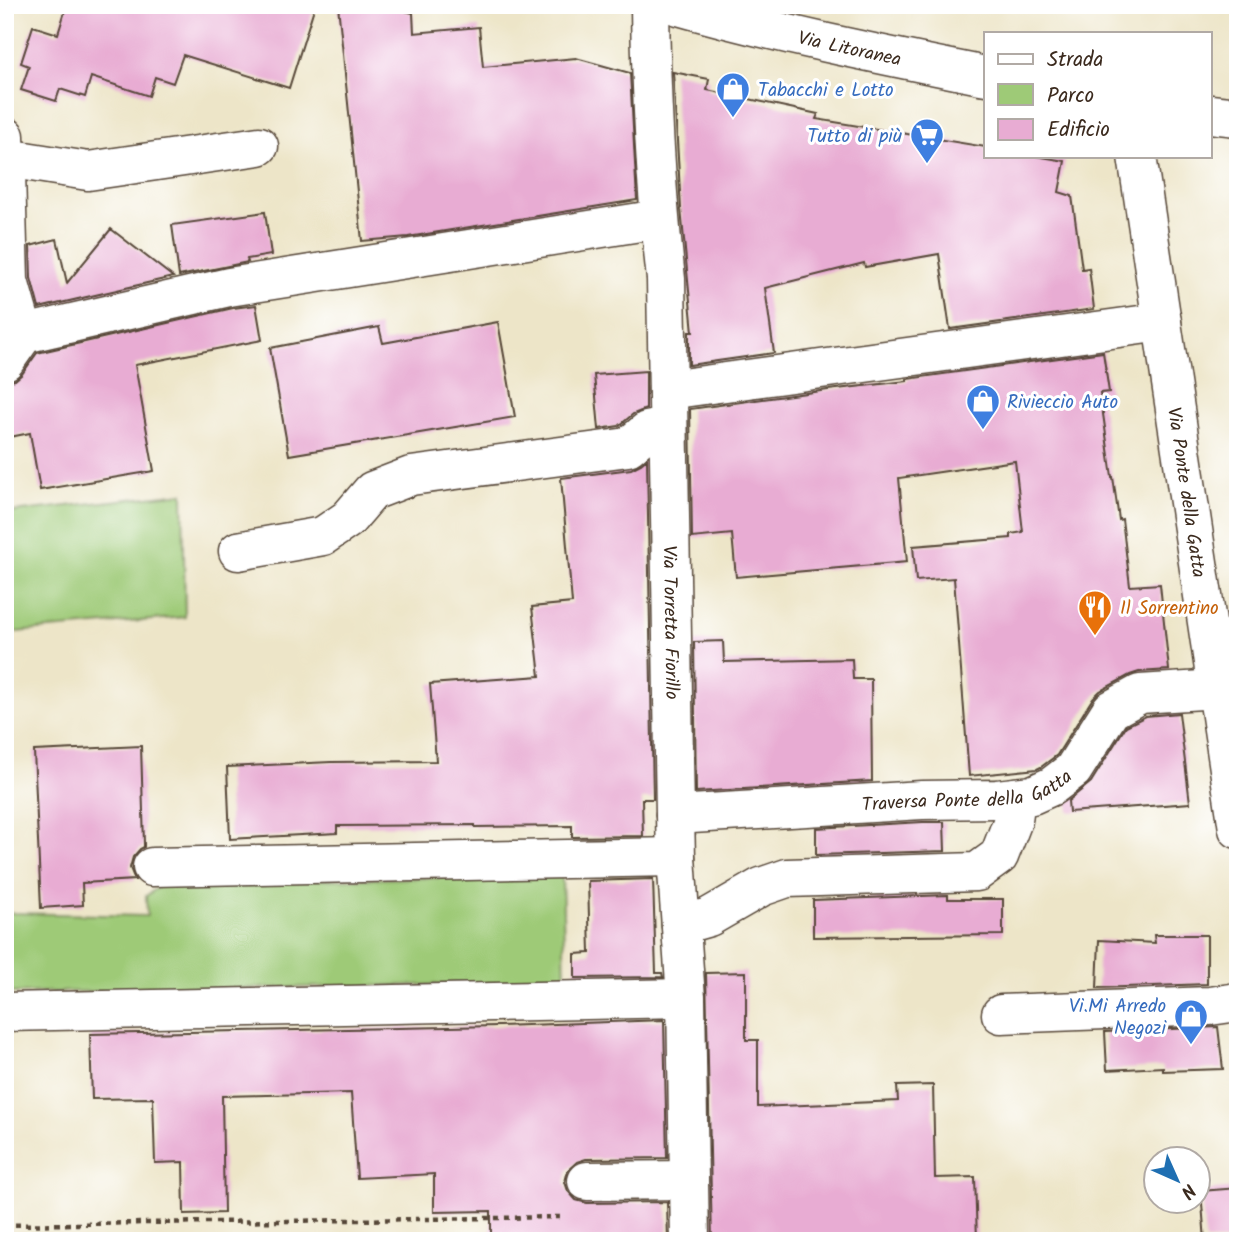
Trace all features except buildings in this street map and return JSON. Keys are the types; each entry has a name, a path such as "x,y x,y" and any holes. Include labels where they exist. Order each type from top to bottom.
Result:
{"street":[{"name":"Via Torretta Fiorillo","path":"650,5 659,219 666,279 676,857 686,998 690,1241"},
{"name":"Via Litoranea","path":"675,5 720,18 984,76"},
{"path":"1212,114 1238,117"},
{"path":"5,136 9,281 14,347 229,287 659,219"},
{"path":"6,158 88,171 259,146"},
{"name":"Via Ponte della Gatta","path":"1137,158 1162,322 1225,694 1238,829"},
{"path":"238,551 323,536 348,519 372,491 411,477 628,447 668,409 1162,322"},
{"name":"Traversa Ponte della Gatta","path":"675,815 1032,795 1052,786 1073,770 1111,710 1140,694 1225,694"},
{"path":"681,925 709,917 761,887 787,878 976,872 999,856 1013,820 1016,797"},
{"path":"152,867 676,857"},
{"path":"5,1012 686,998"},
{"path":"1000,1014 1210,1006 1238,1002"},
{"path":"587,1181 689,1180"}],"path":[{"path":"5,1225 563,1217 564,1181 587,1181"}],"green space":[{"path":"183,493 185,617 5,633 5,513"},
{"path":"562,876 565,982 5,993 5,912 147,916 146,896 165,882"}],"place":[{"name":"Tabacchi e Lotto","path":"733,119"},
{"name":"Tutto di più","path":"927,165"},
{"name":"Rivieccio Auto","path":"983,431"},
{"name":"Il Sorrentino","path":"1095,637"},
{"name":"Vi.Mi Arredo Negozi","path":"1191,1046"}]}
